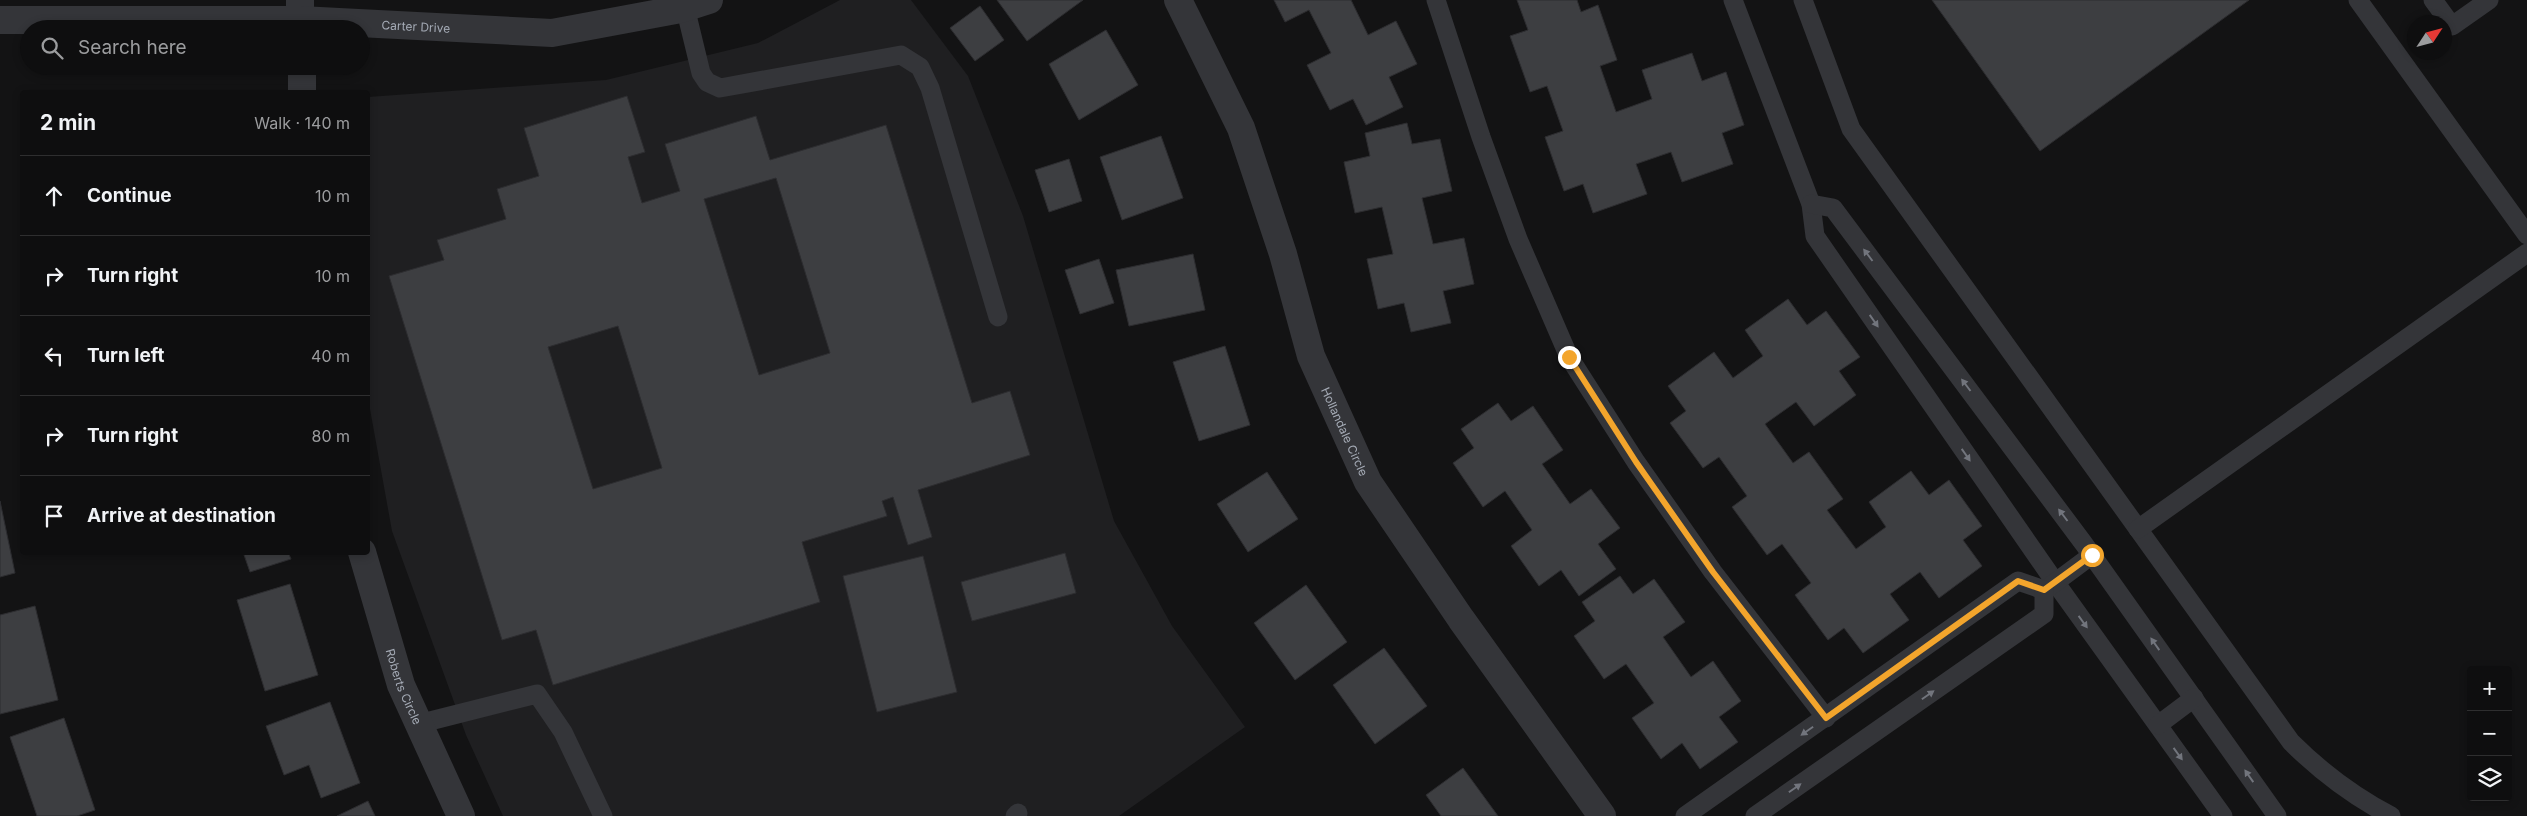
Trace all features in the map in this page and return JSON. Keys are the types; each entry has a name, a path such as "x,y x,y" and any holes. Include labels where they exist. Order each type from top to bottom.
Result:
{"street":[{"name":"Hollandale Circle","path":"1178,0 1241,128 1283,254 1311,356 1368,482 1461,619 1602,816"},
{"name":"Carter Drive","path":"370,21 552,33 697,4"},
{"name":"Carter Drive","path":"0,20 300,16 359,20"},
{"path":"302,75 302,90"},
{"name":"Roberts Circle","path":"363,555 401,685 461,816"}],"lane":[{"path":"1436,0 1480,137 1515,229 1569,357 1636,462 1713,572 1826,718"},
{"path":"1733,0 1811,204 1815,236 2049,586 2158,725 2223,816"},
{"path":"1803,0 1851,129 2290,742 2313,764 2351,794 2391,816"},
{"path":"2358,0 2527,235"},
{"path":"2433,0 2452,26 2489,0"},
{"path":"697,4 701,73 707,82 720,88 900,55 920,67 930,88 998,317"},
{"path":"1811,204 1833,208 2092,555 2277,816"},
{"path":"2138,529 2527,253"},
{"path":"1755,816 2044,614 2049,586 2092,555"},
{"path":"1685,816 2018,581 2049,586"},
{"path":"418,724 537,694 563,732 603,816"},
{"path":"2158,725 2194,698"}],"shaded area":[{"path":"840,0 911,0 968,76 1023,216 1114,521 1172,626 1245,727 1119,816 503,816 466,735 392,531 370,409 370,97 606,80 758,43"}],"building":[{"path":"997,0 1083,0 1027,41"},
{"path":"1274,0 1351,0 1368,35 1396,21 1417,64 1389,77 1403,107 1366,125 1353,99 1330,110 1307,65 1331,53 1309,10 1285,22"},
{"path":"1517,0 1577,0 1581,12 1598,5 1617,60 1600,66 1616,112 1652,99 1642,70 1692,53 1702,81 1726,72 1744,125 1722,133 1733,164 1682,182 1671,152 1636,164 1647,194 1593,213 1583,184 1564,191 1545,137 1563,131 1547,86 1530,92 1510,36 1528,30"},
{"path":"1932,0 2249,0 2040,151"},
{"path":"980,6 1004,40 975,61 950,28"},
{"path":"1106,30 1138,85 1079,120 1049,64"},
{"path":"627,96 645,152 628,157 642,203 680,191 665,144 756,116 770,160 886,125 972,403 1010,391 1030,455 918,490 932,537 908,545 893,497 882,501 887,516 802,542 820,602 553,685 536,630 502,640 389,276 444,260 437,240 506,219 497,189 539,176 524,128","holes":["776,178 830,353 759,375 704,199","618,326 662,468 593,489 548,347"]},
{"path":"1407,123 1412,144 1440,139 1452,191 1422,198 1433,244 1464,238 1474,284 1443,291 1451,323 1411,332 1404,303 1378,309 1367,259 1393,254 1382,207 1355,213 1344,162 1370,156 1365,133"},
{"path":"1161,136 1183,198 1122,220 1100,157"},
{"path":"1069,159 1082,201 1049,212 1035,170"},
{"path":"1193,254 1205,310 1129,326 1116,270"},
{"path":"1099,259 1114,303 1080,314 1065,270"},
{"path":"1788,299 1807,325 1826,311 1860,357 1839,371 1856,395 1814,426 1796,402 1765,424 1793,463 1809,452 1843,499 1827,510 1856,549 1886,527 1869,502 1911,471 1929,495 1949,480 1982,526 1963,540 1982,566 1939,598 1920,572 1890,594 1909,620 1863,653 1844,628 1828,640 1795,595 1811,583 1782,544 1767,555 1732,507 1747,496 1719,457 1703,468 1670,423 1686,411 1668,386 1714,352 1733,378 1763,356 1745,330"},
{"path":"1225,346 1250,425 1199,441 1173,362"},
{"path":"1498,403 1511,421 1533,406 1563,450 1542,464 1570,504 1591,489 1620,528 1598,544 1616,569 1579,596 1561,570 1539,586 1511,546 1532,530 1505,491 1483,507 1453,463 1474,448 1461,429"},
{"path":"1267,472 1298,519 1248,552 1217,504"},
{"path":"0,501 15,573 0,577"},
{"path":"1065,553 1076,593 972,621 961,582"},
{"path":"244,555 289,555 291,559 250,572"},
{"path":"923,556 957,692 877,712 843,576"},
{"path":"1620,576 1633,594 1654,579 1685,622 1663,637 1691,677 1713,661 1741,701 1719,717 1738,742 1700,769 1682,743 1661,759 1632,718 1654,703 1626,664 1604,679 1574,636 1595,621 1582,602"},
{"path":"290,584 318,675 265,691 237,600"},
{"path":"1306,585 1347,642 1295,680 1254,623"},
{"path":"35,606 58,700 0,714 0,615"},
{"path":"1384,648 1427,706 1375,744 1333,685"},
{"path":"330,702 360,783 321,798 309,765 284,775 266,726"},
{"path":"64,718 95,810 77,816 37,816 10,737"},
{"path":"1463,768 1498,816 1441,816 1426,795"},
{"path":"368,801 375,816 337,816"}],"route":[{"path":"1569,357 1636,462 1713,572 1826,718 2018,581 2044,590 2092,555"}]}
